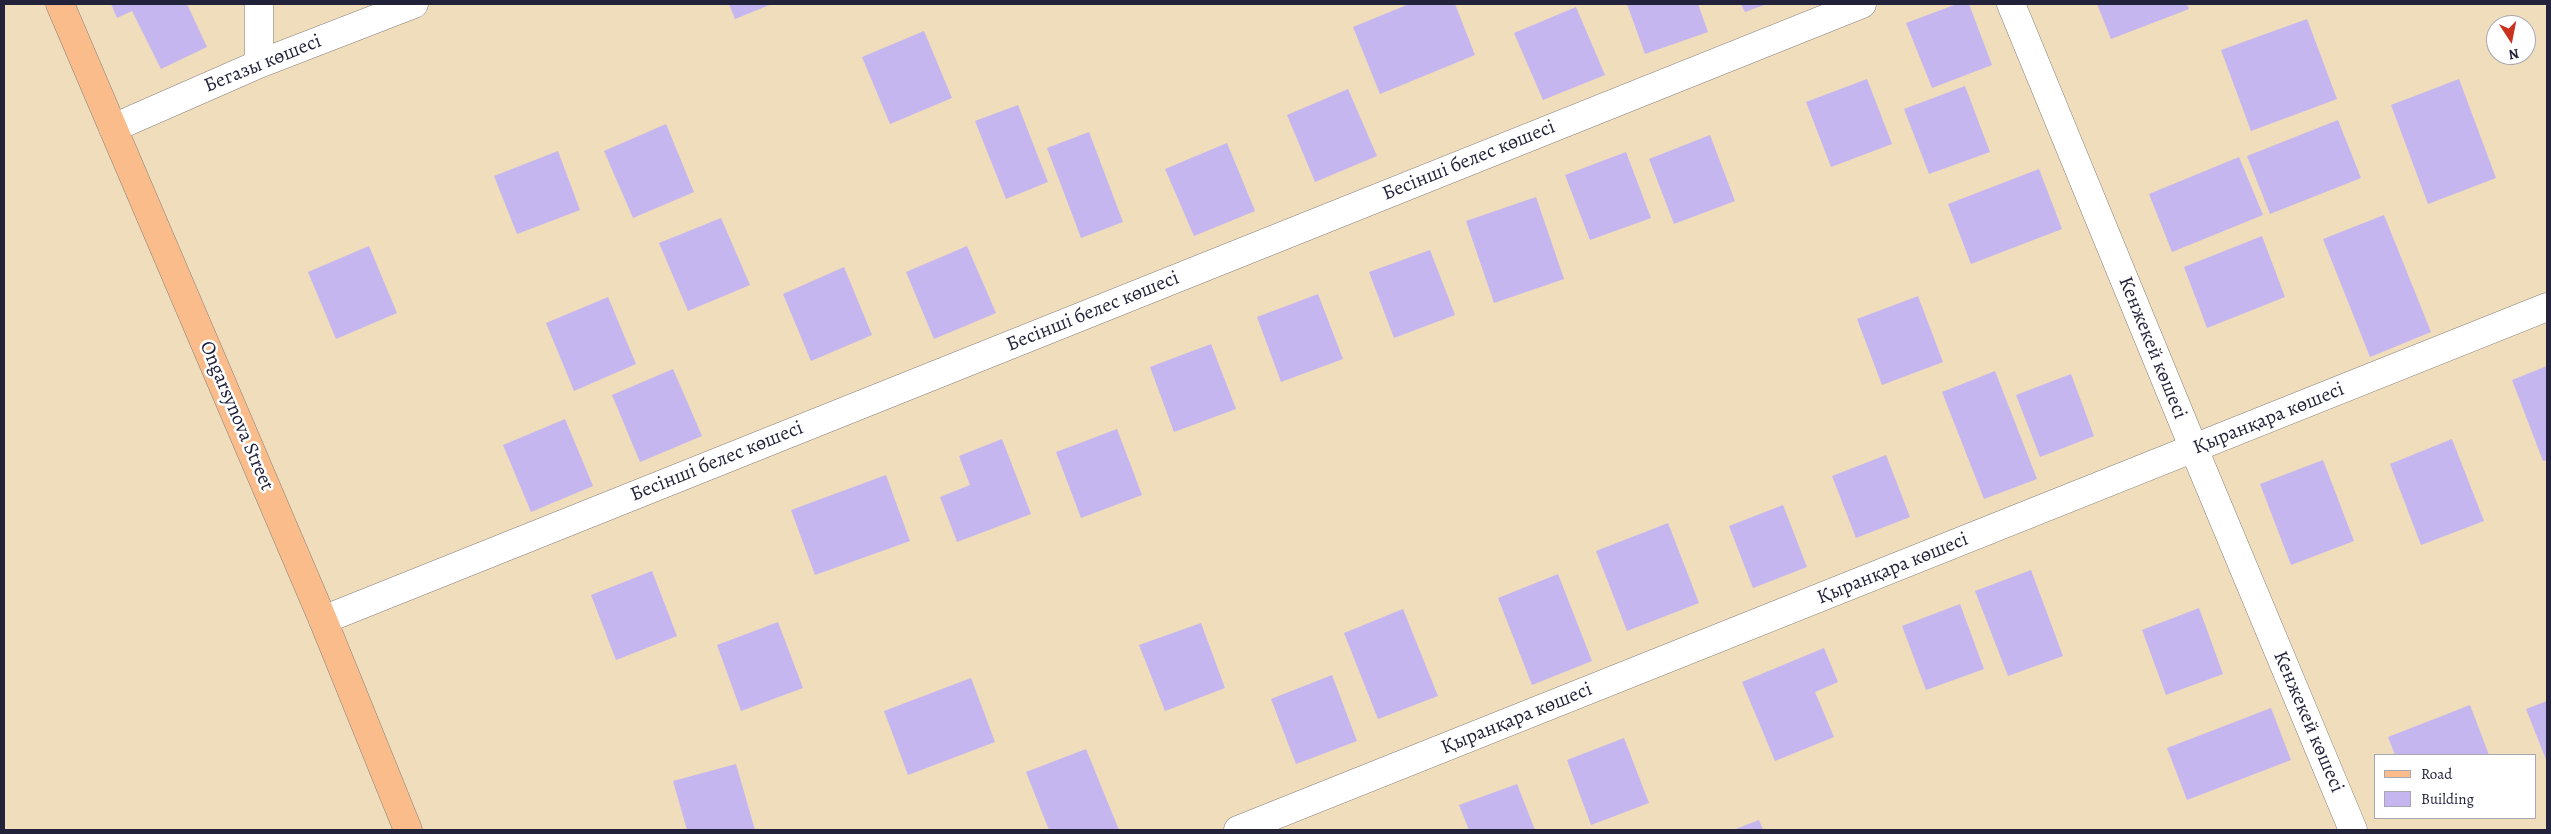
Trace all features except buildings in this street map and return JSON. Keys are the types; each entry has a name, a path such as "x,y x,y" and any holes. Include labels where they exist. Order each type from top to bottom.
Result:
{"main road":[{"name":"Ongarsynova Street","path":"60,4 323,620 408,830"}],"street":[{"path":"258,4 259,64"},
{"name":"Бегазы көшесі","path":"113,128 259,64 414,4"},
{"name":"Бесінші белес көшесі","path":"323,620 1862,4"},
{"name":"Кенжекей көшесі","path":"2011,4 2353,830"},
{"name":"Қыранқара көшесі","path":"1238,830 2547,307"}]}
